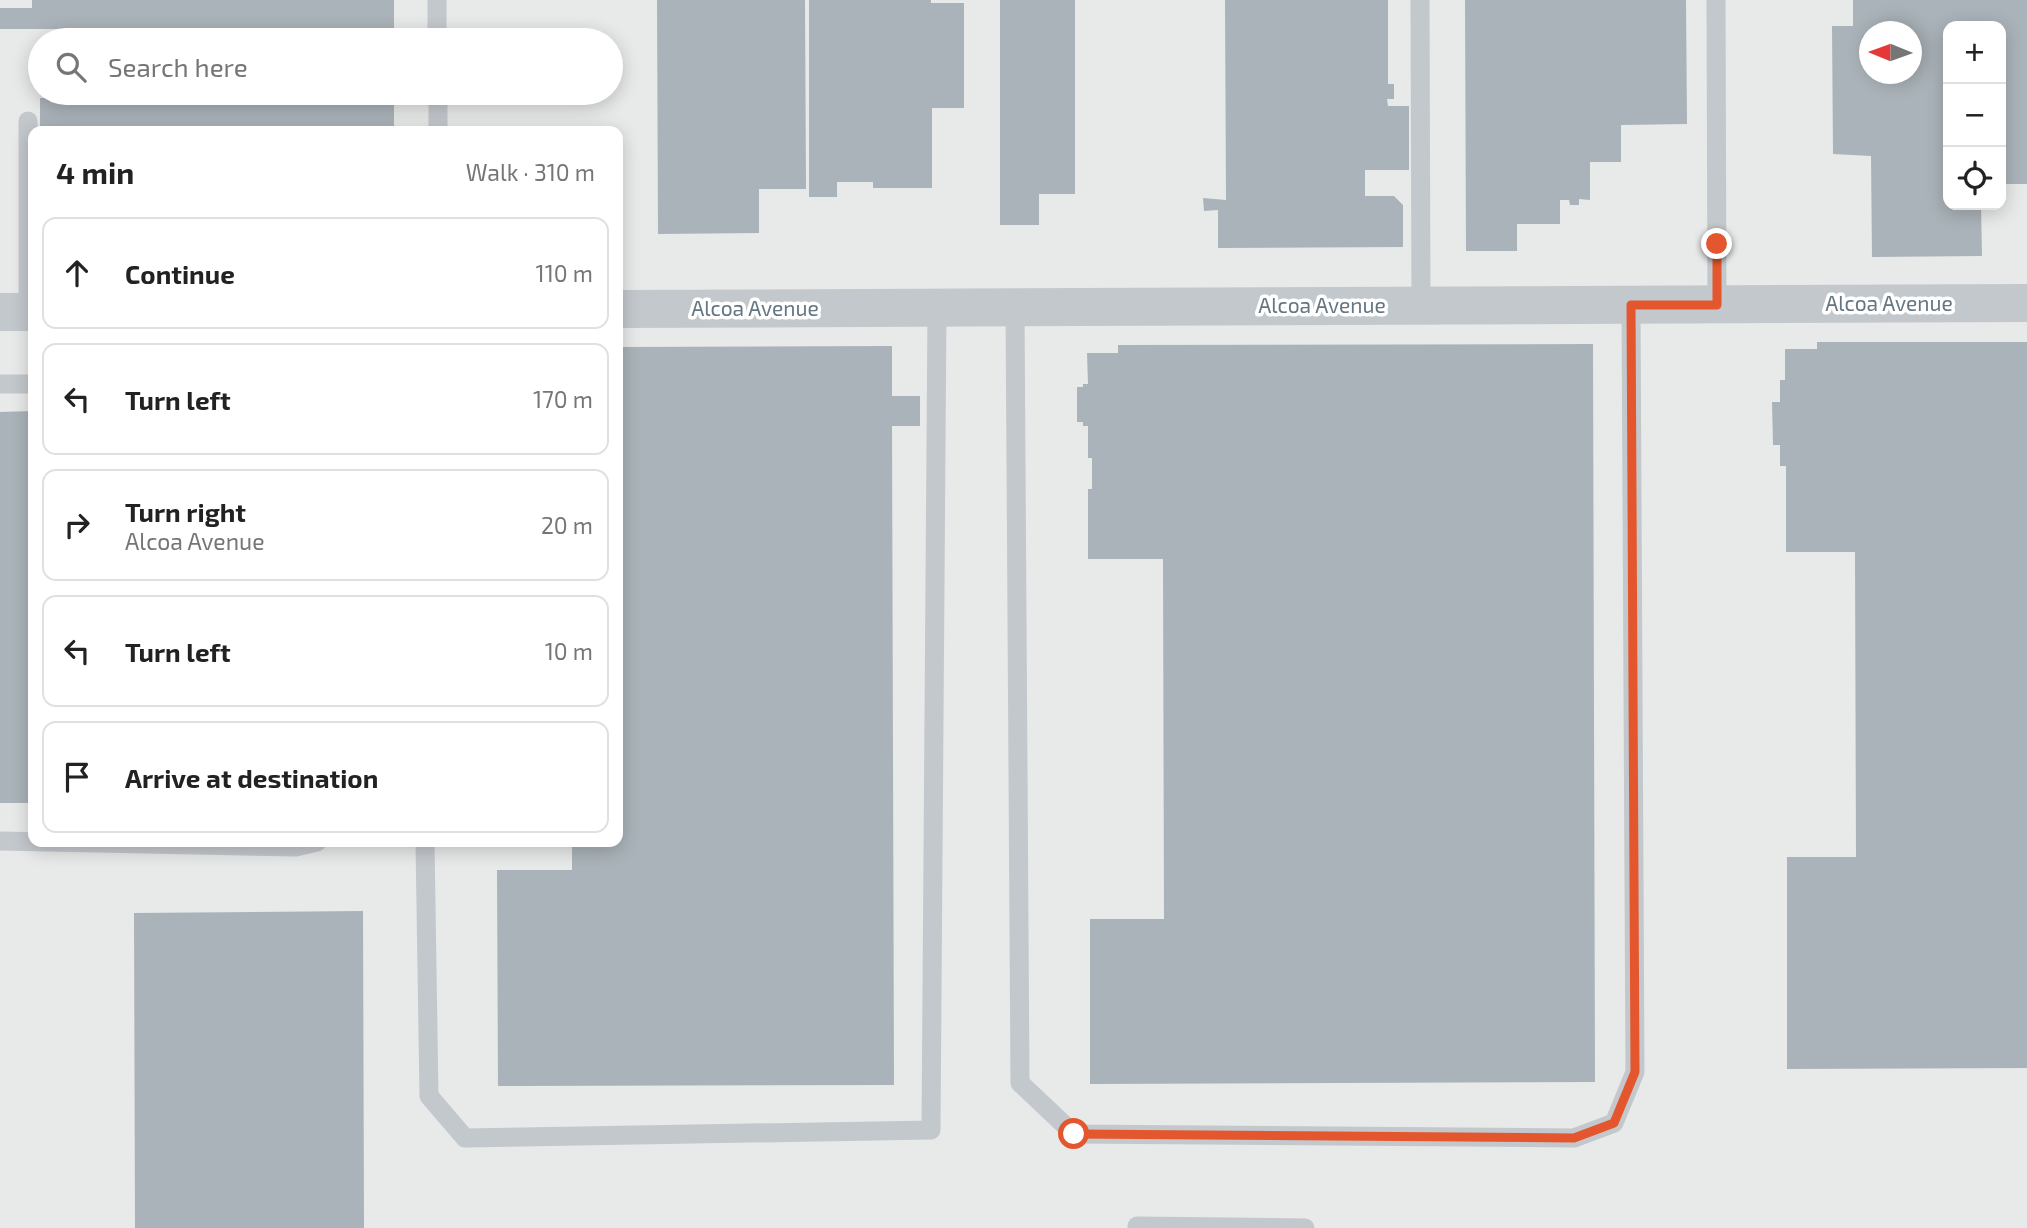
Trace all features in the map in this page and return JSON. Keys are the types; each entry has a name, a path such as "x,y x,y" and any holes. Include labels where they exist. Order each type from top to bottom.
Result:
{"street":[{"name":"Alcoa Avenue","path":"623,309 2027,303"}],"lane":[{"path":"437,0 437,28"},
{"path":"1420,0 1421,306"},
{"path":"1716,0 1717,305"},
{"path":"438,105 438,126"},
{"path":"20,312 28,121"},
{"path":"1015,307 1020,1083 1074,1134 1574,1138 1614,1123 1635,1072 1631,305"},
{"path":"425,847 429,1096 465,1138 931,1130 937,308"},
{"path":"0,384 28,384"},
{"path":"0,841 28,842"},
{"path":"1137,1228 1305,1228"}],"shaded area":[{"path":"0,0 2027,0 2027,1228 0,1228"}],"building":[{"path":"32,0 394,0 394,28 0,29 0,8 32,8"},
{"path":"657,0 805,0 806,189 759,189 759,233 658,234"},
{"path":"809,0 931,0 931,3 964,3 964,108 932,108 932,188 873,188 873,182 837,182 837,197 809,197"},
{"path":"1000,0 1075,0 1075,194 1039,194 1039,225 1000,225"},
{"path":"1225,0 1388,0 1388,84 1394,84 1394,99 1387,99 1388,106 1409,106 1409,170 1365,170 1365,196 1394,196 1403,205 1403,247 1218,248 1218,210 1204,211 1203,198 1226,200"},
{"path":"1465,0 1686,0 1687,124 1621,125 1621,162 1590,162 1590,200 1579,199 1579,205 1570,205 1569,200 1560,200 1560,224 1517,224 1517,251 1466,251"},
{"path":"1853,0 2027,0 2027,184 2006,184 2006,21 1943,21 1943,210 1981,210 1982,256 1872,257 1871,156 1833,154 1832,26 1853,26"},
{"path":"40,105 394,105 394,126 40,126"},
{"path":"1817,342 2027,342 2027,1068 1787,1069 1787,857 1856,857 1855,552 1786,552 1786,466 1780,466 1780,445 1773,445 1772,402 1780,402 1780,380 1785,380 1785,349 1817,349"},
{"path":"1593,344 1595,1082 1090,1084 1090,919 1164,919 1163,559 1088,559 1088,489 1092,489 1092,458 1088,458 1088,426 1077,422 1077,387 1088,384 1087,353 1118,353 1118,345"},
{"path":"892,346 892,396 920,396 920,426 892,426 894,1085 498,1086 497,870 572,870 572,847 623,847 623,347"},
{"path":"28,411 28,803 0,803 0,412"},
{"path":"363,911 364,1228 135,1228 134,913"}],"route":[{"path":"1074,1134 1574,1138 1614,1123 1635,1072 1631,305 1717,305 1717,244"}]}
